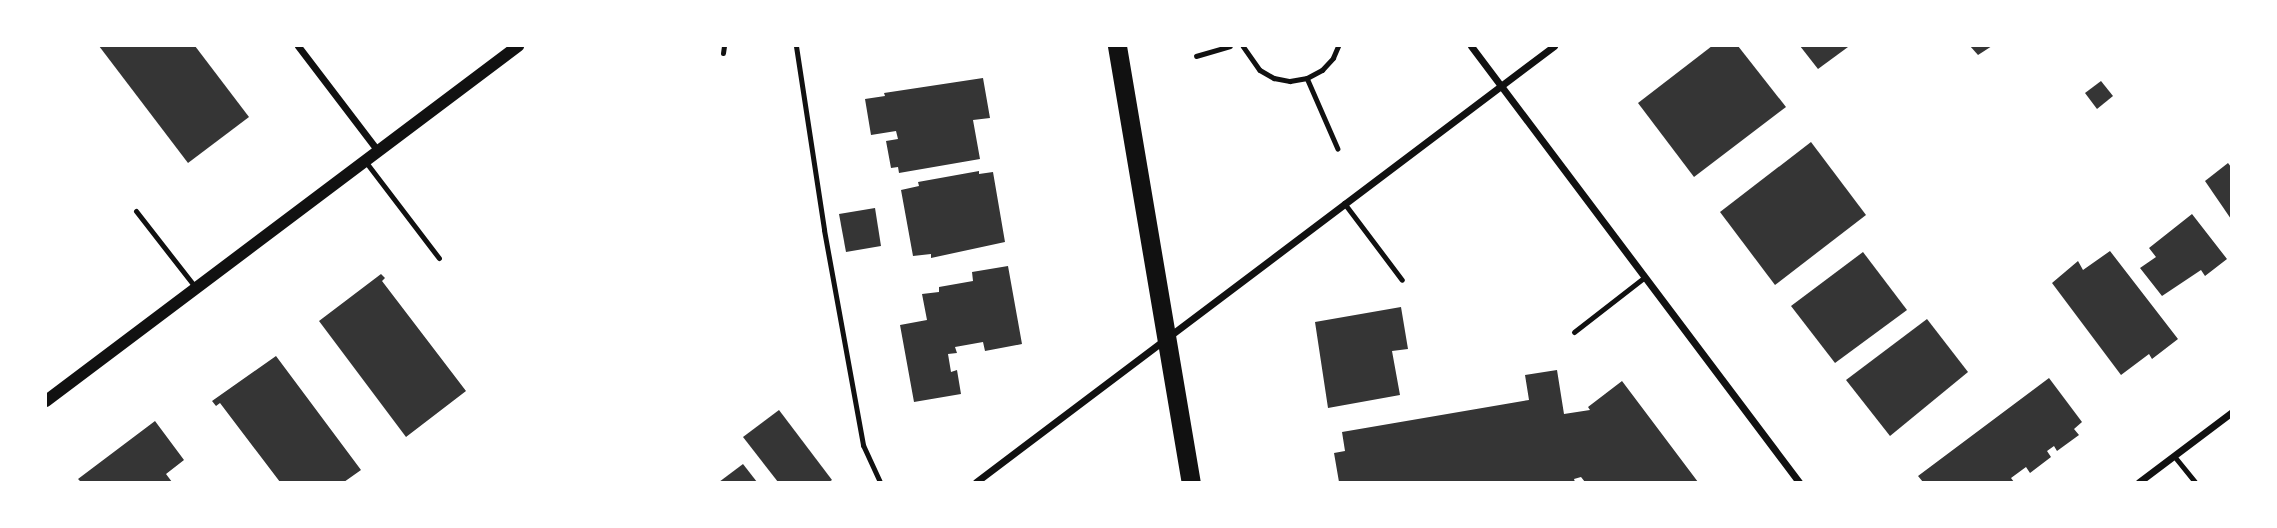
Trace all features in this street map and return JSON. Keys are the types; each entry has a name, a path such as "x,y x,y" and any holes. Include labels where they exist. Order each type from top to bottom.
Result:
{"highway":[{"path":"1117,46 1191,482"}],"street":[{"path":"298,46 378,151"},
{"path":"46,401 519,46"},
{"path":"1471,46 1799,482"},
{"path":"976,482 1554,46"},
{"path":"2138,482 2231,412"}],"lane":[{"path":"723,53 724,46"},
{"path":"796,46 824,230 860,432 875,476 880,482"},
{"path":"365,161 439,258"},
{"path":"1344,203 1402,280"},
{"path":"136,211 197,288"},
{"path":"1574,332 1645,277"},
{"path":"2174,456 2195,482"}],"path":[{"path":"1196,55 1230,46"},
{"path":"1243,46 1259,70 1274,78 1290,81 1307,78 1333,58 1338,46"},
{"path":"1307,78 1338,149"}],"building":[{"path":"99,46 195,46 249,117 188,163"},
{"path":"1712,46 1738,46 1786,107 1694,177 1638,103"},
{"path":"1800,46 1847,46 1848,47 1818,69"},
{"path":"1970,46 1992,46 1978,55"},
{"path":"983,78 990,118 973,120 980,159 899,173 898,167 891,168 886,141 898,139 896,131 871,135 865,99 885,96 884,93"},
{"path":"2101,81 2113,96 2097,109 2085,93"},
{"path":"1811,142 1866,215 1775,285 1720,212"},
{"path":"2228,163 2231,167 2231,219 2205,181"},
{"path":"979,171 979,174 993,172 1005,242 931,258 931,254 913,256 901,190 919,186 918,182"},
{"path":"875,208 881,246 846,252 839,214"},
{"path":"2192,214 2227,259 2205,276 2201,270 2162,296 2140,268 2156,257 2149,248"},
{"path":"2110,251 2178,339 2152,359 2149,354 2121,375 2052,283 2078,261 2083,270"},
{"path":"1863,252 1907,310 1835,363 1791,306"},
{"path":"1008,266 1022,344 985,351 983,342 955,347 957,353 948,354 951,372 957,370 961,394 914,402 900,325 927,320 922,294 939,292 939,287 973,281 972,272"},
{"path":"381,274 385,278 382,281 466,391 406,437 319,321"},
{"path":"1401,307 1408,349 1392,351 1400,395 1328,408 1315,322"},
{"path":"1927,319 1968,372 1890,436 1846,380"},
{"path":"276,356 361,470 344,482 280,482 220,403 216,406 212,401"},
{"path":"1557,370 1564,414 1590,410 1588,407 1622,381 1698,482 1585,482 1581,477 1574,479 1575,482 1339,482 1334,453 1345,451 1342,432 1529,400 1525,375"},
{"path":"2049,378 2082,422 2074,429 2079,435 2057,451 2054,446 2047,451 2051,457 2030,473 2026,467 2011,478 2014,482 1923,482 1918,476"},
{"path":"779,410 832,480 778,482 743,437"},
{"path":"155,421 184,460 166,474 172,482 81,482 78,479"},
{"path":"743,464 757,482 719,482"}]}
